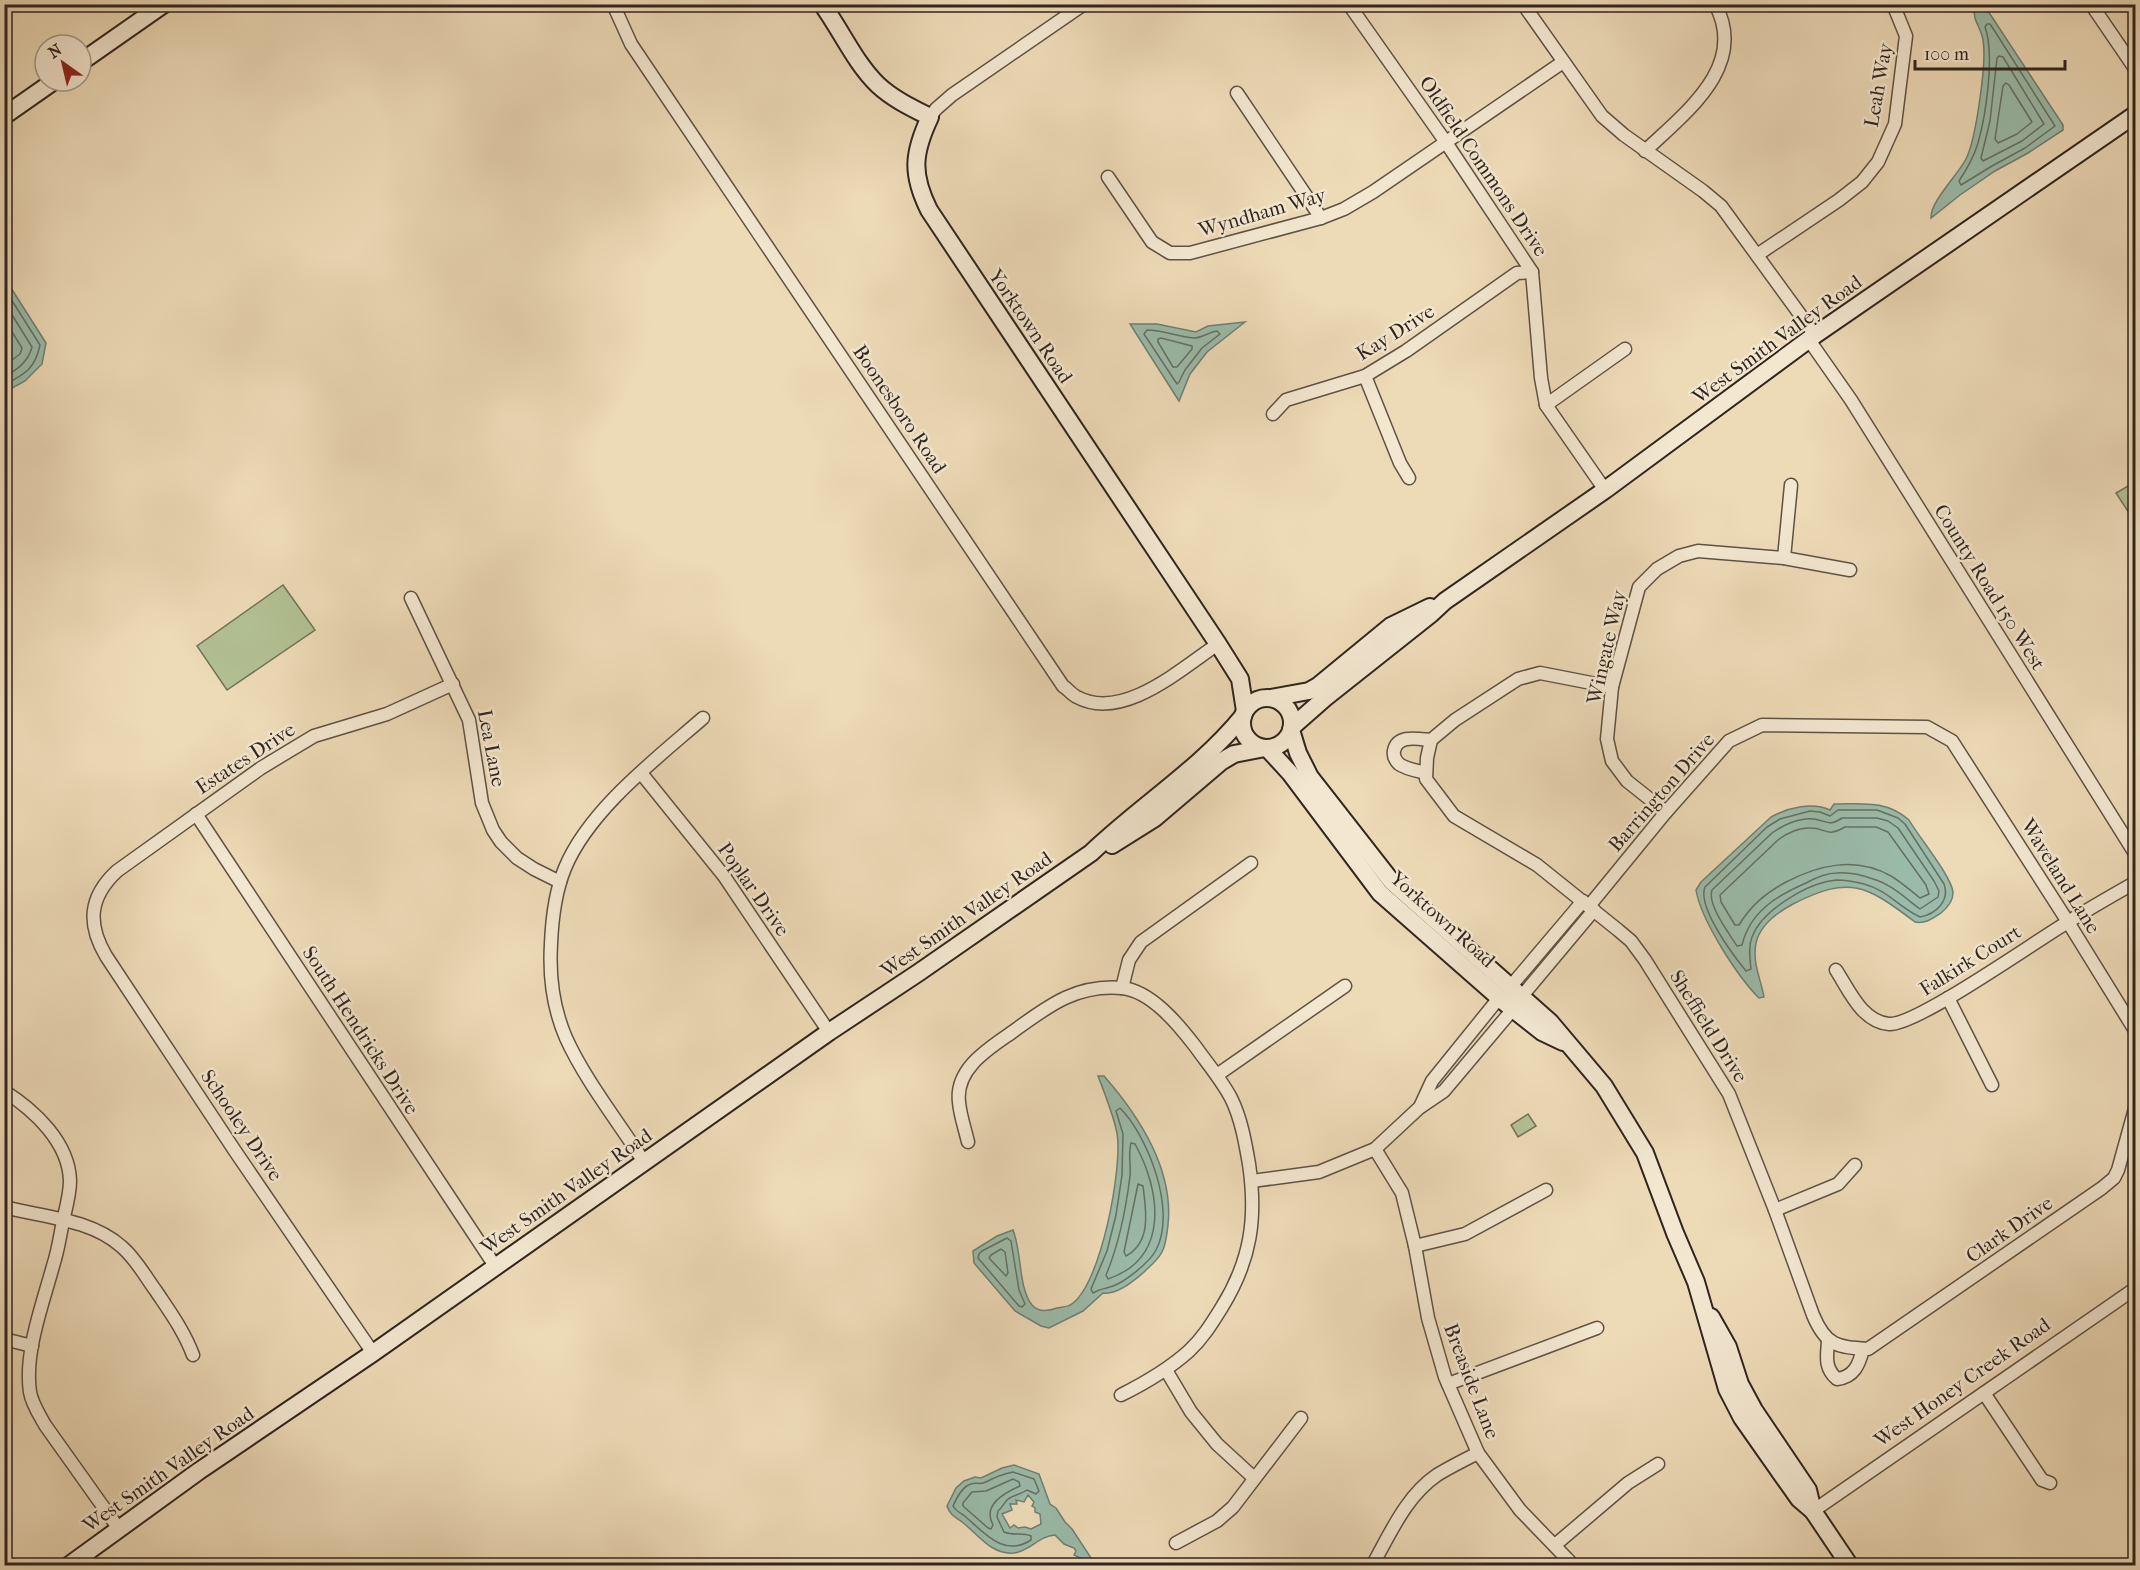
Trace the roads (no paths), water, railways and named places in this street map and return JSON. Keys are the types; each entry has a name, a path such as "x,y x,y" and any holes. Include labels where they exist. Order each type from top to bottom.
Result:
{"main road":[{"path":"93,54 164,4"},
{"path":"822,4 874,81 889,94 930,117"},
{"path":"4,116 37,93"},
{"name":"West Smith Valley Road","path":"1268,698 1309,691 1392,626 1444,602 1605,490 1812,338 2136,114"},
{"name":"Yorktown Road","path":"930,117 918,146 915,171 919,189 929,210 1218,644 1240,680 1244,714"},
{"name":"West Smith Valley Road","path":"1292,728 1325,698 1431,615 1444,602"},
{"name":"Yorktown Road","path":"1240,680 1268,698"},
{"path":"1268,698 1281,702 1288,709 1292,718 1292,728 1282,743 1266,748 1256,745 1246,735 1243,726 1244,714 1252,704 1268,698"},
{"name":"West Smith Valley Road","path":"68,1566 199,1471 373,1353 829,1032 1091,853 1219,743 1244,714"},
{"name":"Yorktown Road","path":"1292,728 1298,753 1310,777 1392,882 1511,998"},
{"name":"Yorktown Road","path":"1266,748 1290,773 1380,893 1511,998 1550,1022 1604,1086 1645,1153 1705,1308 1728,1347 1740,1384 1754,1410 1808,1490 1813,1512 1847,1561"},
{"name":"West Smith Valley Road","path":"1091,853 1111,845 1155,818 1222,761 1234,754 1266,748"}],"street":[{"name":"Boonesboro Road","path":"613,4 631,44 1063,686 1078,698 1096,702 1128,700 1148,691 1218,644"},
{"path":"930,117 952,95 1084,4"},
{"name":"County Road 150 West","path":"1523,4 1602,116 1624,135 1703,190 1721,206 1757,255 1812,338 2136,855"},
{"path":"1646,150 1711,85 1722,62 1724,35 1722,18 1715,4"},
{"name":"Leah Way","path":"1757,255 1839,200 1862,182 1878,162 1895,124 1906,36 1893,4"},
{"path":"2091,4 2136,70"},
{"name":"Oldfield Commons Drive","path":"1350,6 1445,141 1532,272 1541,378 1546,405 1605,490"},
{"name":"Wyndham Way","path":"1108,177 1152,242 1170,253 1190,253 1321,218 1344,209 1563,62"},
{"path":"1237,93 1321,218"},
{"name":"Kay Drive","path":"1273,414 1286,400 1365,376 1406,351 1517,273 1532,272"},
{"path":"1546,405 1625,349"},
{"path":"1365,376 1400,463 1409,478"},
{"path":"1784,558 1791,485"},
{"name":"Wingate Way","path":"1666,812 1627,781 1611,761 1607,739 1612,687 1639,587 1657,569 1679,556 1698,551 1784,558 1850,570"},
{"name":"Lea Lane","path":"411,598 469,720 484,812 493,831 517,858 560,882"},
{"path":"1431,740 1404,739 1398,743 1394,753 1396,760 1401,765 1426,776 1426,758 1431,740 1493,694 1525,676 1550,674 1612,687"},
{"name":"Estates Drive","path":"93,912 96,898 108,879 261,768 314,736 387,714 453,684"},
{"path":"644,1162 574,1053 559,1019 551,986 552,918 560,882 582,836 641,773 703,718"},
{"name":"Barrington Drive","path":"1375,1149 1419,1108 1432,1082 1511,998 1666,812 1729,741 1762,725 1927,728 1952,741"},
{"name":"Waveland Lane","path":"1952,741 2136,1032"},
{"name":"Poplar Drive","path":"641,773 724,876 829,1032"},
{"name":"Sheffield Drive","path":"1426,776 1454,816 1537,865 1625,936 1645,960 1729,1094 1813,1315 1828,1341"},
{"name":"South Hendricks Drive","path":"196,814 495,1266"},
{"path":"1122,988 1129,960 1141,942 1251,863"},
{"name":"Falkirk Court","path":"1836,970 1860,1008 1874,1019 1891,1024 1905,1021 1948,998 2136,882"},
{"name":"Schooley Drive","path":"93,912 94,928 106,956 373,1353"},
{"path":"1217,1075 1345,986"},
{"path":"968,1142 959,1094 964,1077 975,1061 1017,1028 1066,996 1095,988 1122,988 1154,1002 1181,1028 1217,1075 1232,1100 1244,1135 1252,1181 1253,1210 1248,1251 1236,1284 1208,1331 1166,1370 1120,1395"},
{"path":"1948,998 1992,1085"},
{"path":"4,1091 27,1107 39,1119 62,1150 70,1179 54,1265 32,1346 29,1383 36,1410 119,1529"},
{"name":"Clark Drive","path":"1865,1349 2114,1178 2121,1162 2135,1110"},
{"path":"1252,1181 1318,1172 1375,1149"},
{"name":"Breaside Lane","path":"1375,1149 1402,1193 1415,1246 1428,1318 1448,1384 1478,1453 1520,1510 1574,1566"},
{"path":"1775,1210 1838,1184 1855,1165"},
{"path":"1415,1246 1465,1234 1546,1190"},
{"path":"4,1207 63,1220 116,1242 128,1253 182,1330 193,1355"},
{"name":"West Honey Creek Road","path":"1813,1512 2136,1288"},
{"path":"1448,1384 1598,1328"},
{"path":"4,1339 32,1346"},
{"path":"1828,1341 1850,1348 1865,1349 1859,1364 1846,1378 1837,1379 1829,1373 1828,1341"},
{"path":"1166,1370 1191,1412 1217,1444 1254,1478"},
{"path":"1984,1393 2042,1480 2050,1483"},
{"path":"1176,1543 1216,1521 1233,1507 1301,1418"},
{"path":"1372,1566 1401,1514 1417,1493 1436,1476 1478,1453"},
{"path":"1555,1545 1628,1483 1659,1464"}],"water":[{"path":"1973,5 1984,5 2063,125 2063,130 1995,171 1931,218 1939,197 1966,159 1977,118 1984,51"},
{"path":"4,277 46,343 42,364 25,381 5,392"},
{"path":"1245,322 1207,352 1190,374 1179,401 1130,324 1157,324 1196,332 1208,326"},
{"path":"1834,804 1874,804 1892,809 1909,820 1947,878 1953,893 1952,899 1941,913 1922,922 1915,922 1870,892 1857,888 1829,889 1793,904 1770,920 1758,936 1755,957 1764,997 1759,998 1741,976 1712,932 1696,890 1701,882 1771,817 1785,811 1809,806 1830,810"},
{"path":"1098,1076 1104,1076 1130,1108 1160,1164 1168,1204 1166,1239 1158,1258 1134,1280 1119,1290 1103,1293 1083,1311 1049,1328 1015,1311 974,1263 973,1251 997,1236 1013,1230 1024,1289 1035,1308 1044,1311 1069,1306 1081,1294 1100,1252 1117,1171 1117,1133"},
{"path":"1014,1465 1039,1474 1050,1504 1056,1508 1072,1529 1093,1561 1086,1561 1074,1555 1076,1551 1074,1548 1064,1544 1055,1535 1044,1538 1020,1552 998,1551 951,1514 947,1506 956,1488 964,1481 975,1477 981,1478","holes":["1028,1495 1034,1502 1032,1506 1035,1512 1040,1514 1041,1524 1031,1529 1018,1528 1014,1525 1010,1528 1002,1514 1012,1510 1010,1504 1017,1504 1016,1500 1024,1502"]}]}
